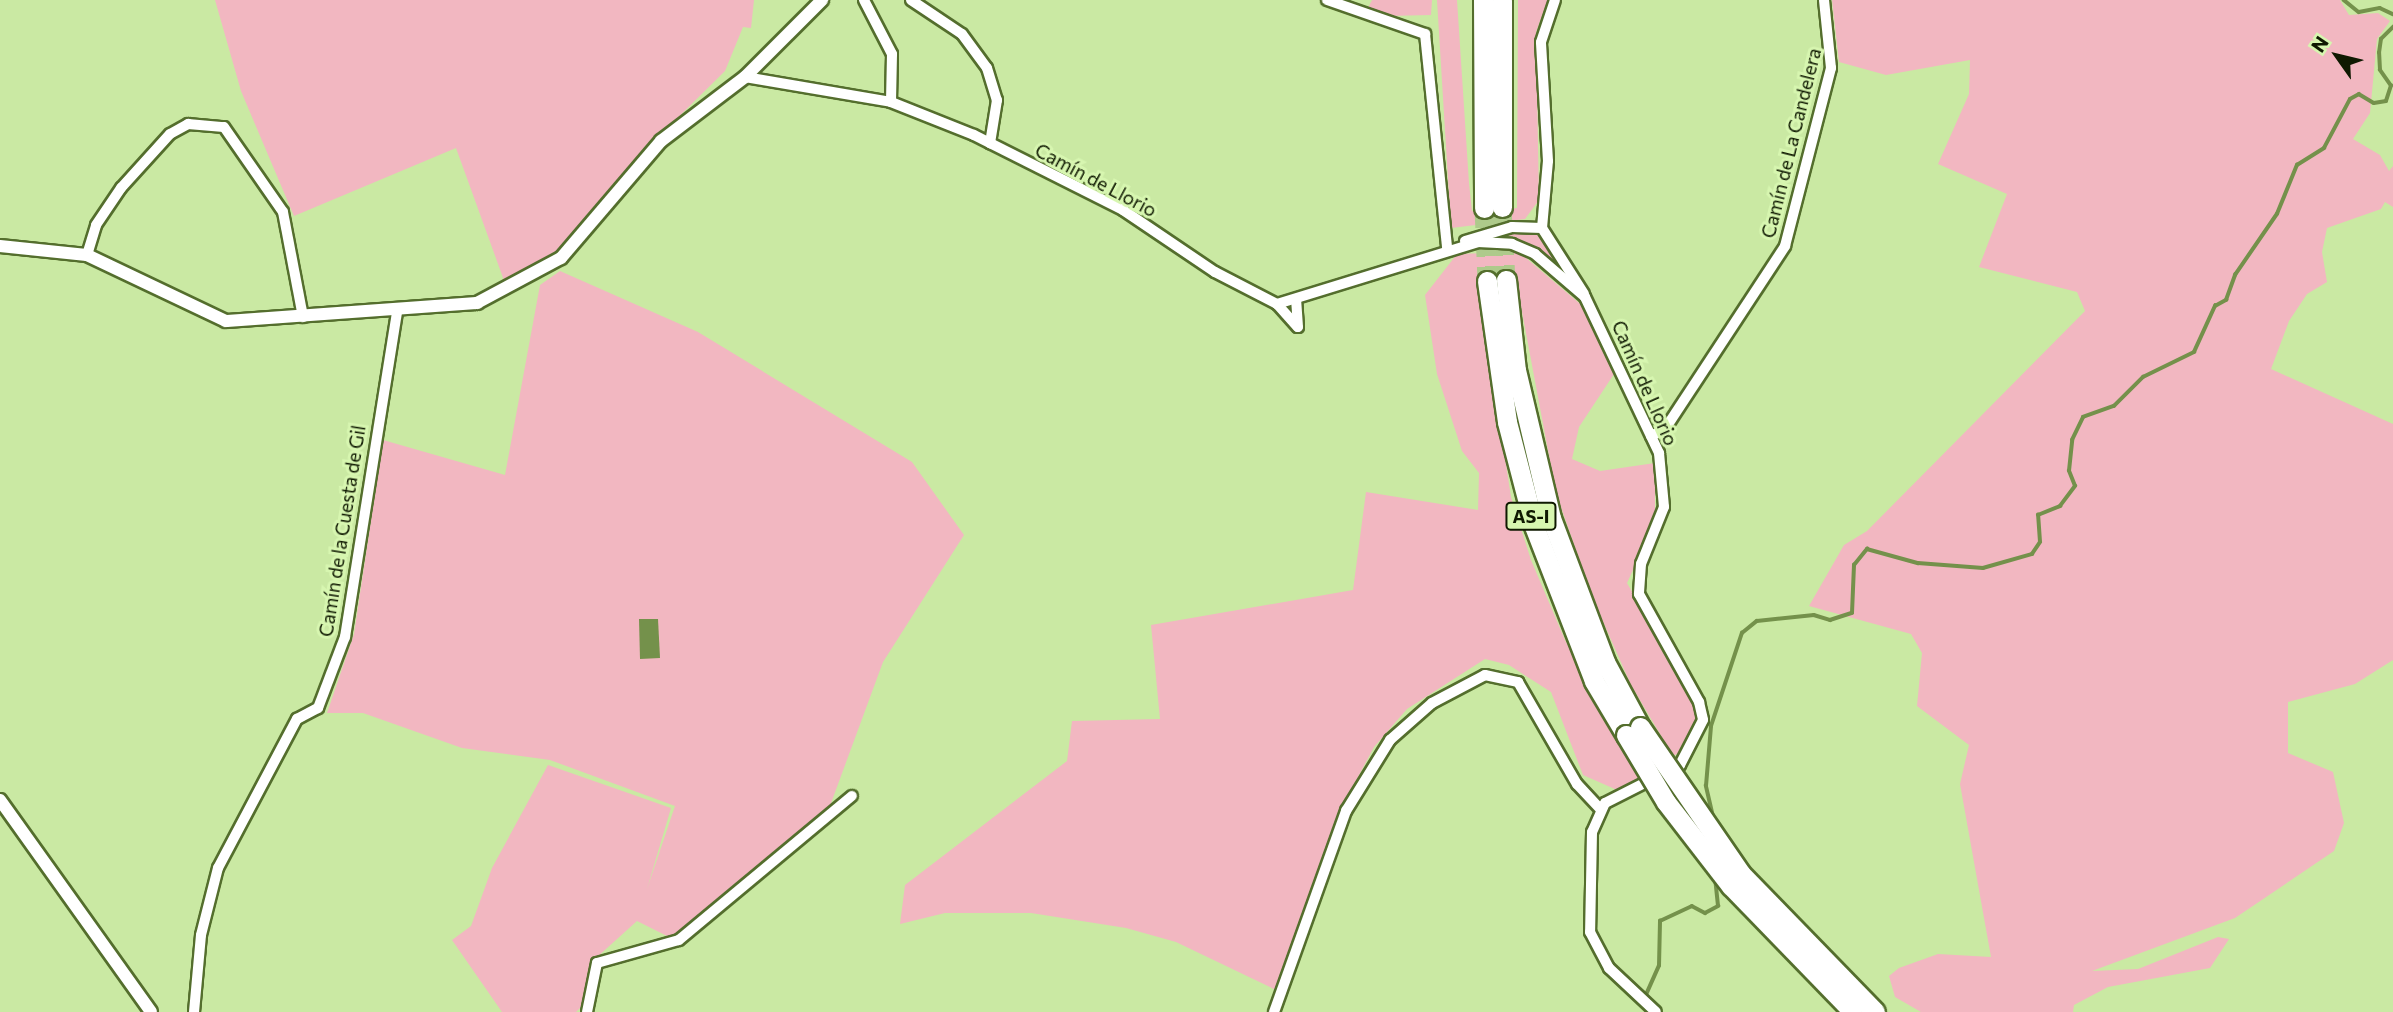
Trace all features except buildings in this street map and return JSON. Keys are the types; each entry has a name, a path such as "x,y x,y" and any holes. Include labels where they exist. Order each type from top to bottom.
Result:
{"highway":[{"path":"1483,0 1493,207 1502,0"},
{"name":"AS-I","path":"1497,281 1550,519 1633,731 1666,802 1731,886 1853,1012"},
{"name":"AS-I","path":"1633,731 1741,874 1875,1012"}],"street":[{"path":"0,246 87,255 214,317 303,317 397,312 477,303 538,276 561,258 661,142 745,77 822,0"},
{"path":"864,0 892,54 891,102"},
{"path":"911,0 962,34 987,68 997,100 990,143"},
{"path":"1327,0 1425,34 1452,247"},
{"path":"1542,228 1548,161 1541,42 1555,0"},
{"name":"Camín de La Candelera","path":"1651,436 1665,429 1785,246 1831,68 1824,0"},
{"name":"Camín de Llorio","path":"745,77 891,102 990,143 1130,214 1215,272 1277,304 1452,247 1477,234 1542,228 1585,296 1651,436 1664,472 1664,506 1641,564 1639,594 1699,702 1703,720 1680,765 1600,809"},
{"path":"87,255 96,225 121,188 170,134 188,124 224,127 283,212 303,317"},
{"name":"Camín de Llorio","path":"1452,247 1511,244 1585,296"},
{"path":"1277,304 1298,327 1296,299"},
{"name":"Camín de la Cuesta de Gil","path":"194,1012 201,935 218,868 297,719 318,708 345,637 397,312"},
{"path":"1275,1011 1286,990 1325,864 1364,777 1408,721 1452,691 1485,675 1518,682 1577,783 1600,809 1592,832 1590,932 1609,968 1645,997 1656,1012"},
{"path":"587,1012 597,963 679,940 852,796"},
{"path":"0,800 151,1012"}],"shaded area":[{"path":"215,0 754,0 751,28 743,27 725,71 645,150 549,262 506,286 456,148 294,216 241,91"},
{"path":"1372,0 1432,0 1431,15 1386,16 1368,8"},
{"path":"1437,0 1457,0 1472,211 1481,213 1517,208 1518,0 1548,0 1536,32 1539,200 1525,219 1451,228"},
{"path":"1832,0 2340,0 2349,15 2378,13 2390,21 2377,39 2370,113 2353,139 2380,155 2389,171 2393,166 2393,207 2385,202 2381,209 2327,228 2322,252 2327,282 2307,294 2289,321 2271,369 2393,424 2393,660 2355,684 2288,702 2288,753 2333,772 2344,823 2334,851 2235,918 2092,971 2138,969 2218,937 2229,939 2210,968 2108,987 2074,1005 2073,1012 1921,1012 1895,997 1889,976 1899,968 1938,954 1991,957 1960,784 1969,745 1917,706 1922,653 1911,634 1809,606 1844,545 1867,531 2085,311 2077,292 1979,267 2007,194 1938,164 1969,94 1970,60 1886,75 1839,62"},
{"path":"1506,232 1535,232 1573,280 1527,244 1495,236"},
{"path":"1519,252 1585,308 1614,374 1579,427 1572,459 1600,471 1655,463 1655,522 1627,583 1692,696 1697,724 1685,750 1673,756 1631,685 1593,599 1556,493 1516,280 1478,280 1511,497 1531,560 1565,640 1641,782 1617,790 1583,775 1551,692 1509,665 1485,659 1407,709 1374,747 1342,807 1278,991 1176,942 1126,928 1031,913 945,913 900,924 905,885 1067,761 1072,721 1160,719 1151,625 1353,590 1366,492 1478,510 1479,473 1462,451 1437,374 1425,295 1457,254"},
{"path":"560,271 698,332 912,462 964,535 883,662 827,814 671,938 637,921 596,958 586,1002 576,1012 502,1012 452,940 471,926 492,868 548,765 671,808 647,889 675,806 550,760 462,748 363,713 327,713 354,634 383,440 505,475 540,285"},
{"path":"639,619 658,619 660,658 640,659"}],"waterway":[{"path":"2344,0 2359,12 2380,8 2393,14"},
{"path":"1713,817 1706,786 1711,726 1742,633 1757,621 1814,615 1830,620 1852,613 1854,565 1867,549 1918,563 1983,568 2032,554 2040,542 2038,515 2060,506 2075,486 2069,471 2072,440 2083,417 2114,406 2143,377 2194,352 2215,306 2226,300 2235,275 2277,214 2297,165 2324,148 2350,99 2359,94 2374,103 2386,101 2391,86 2380,70 2379,53 2381,39 2393,27"},
{"path":"1645,997 1659,966 1660,921 1692,906 1705,913 1718,906 1715,879"}],"tunnel":[{"path":"1502,207 1506,280"},
{"path":"1484,208 1487,281"}]}
